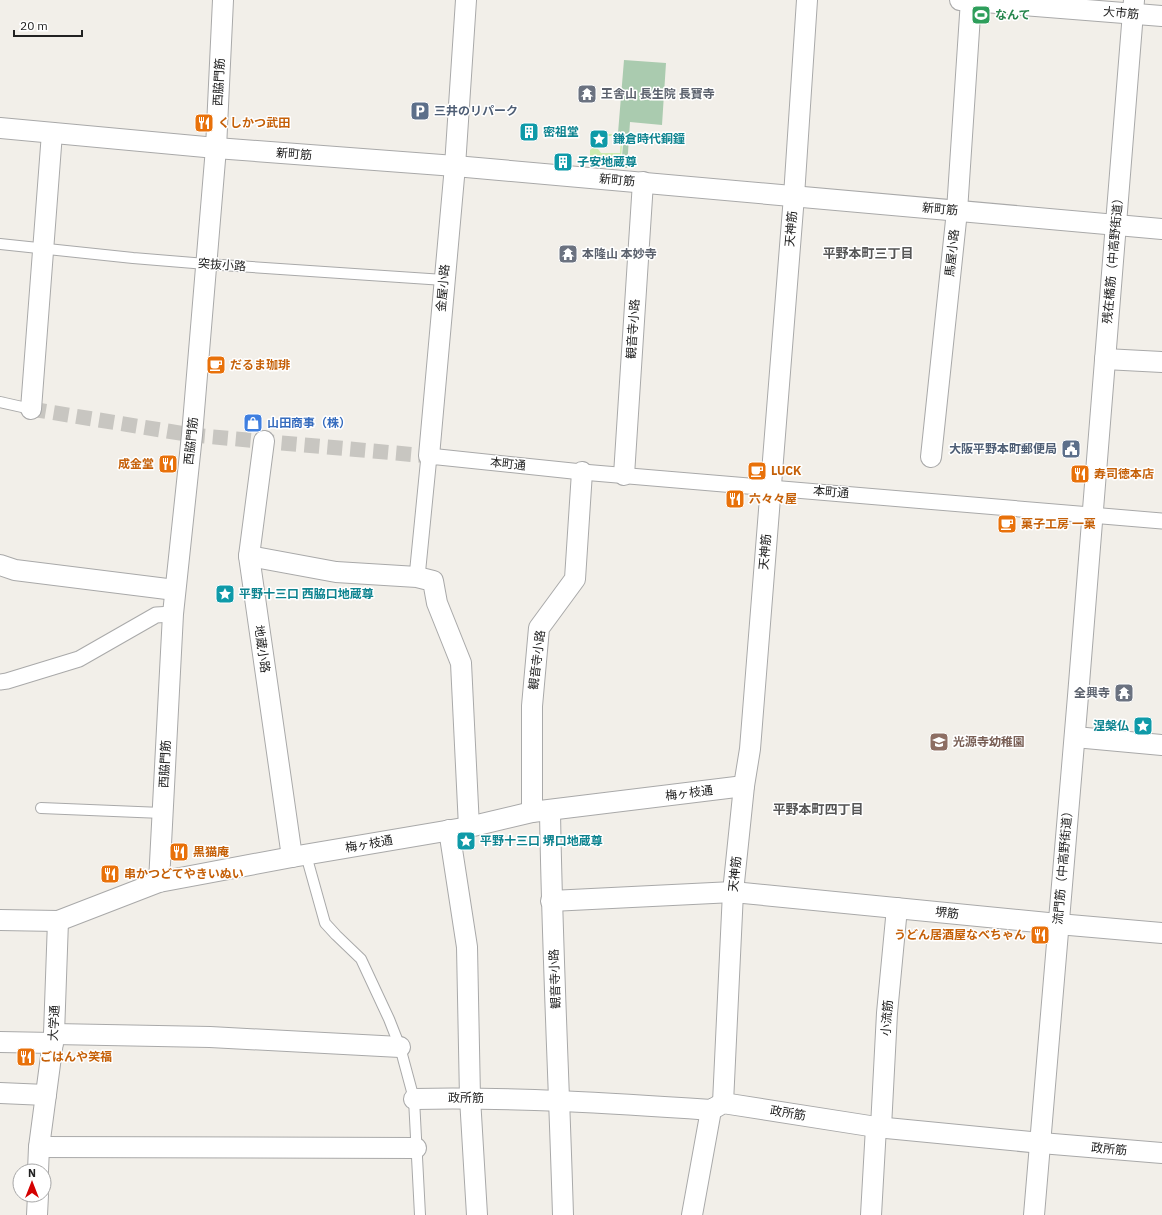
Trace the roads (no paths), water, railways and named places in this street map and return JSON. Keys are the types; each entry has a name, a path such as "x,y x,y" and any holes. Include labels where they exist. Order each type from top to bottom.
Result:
{"street":[{"name":"西脇門筋","path":"159,882 173,614 192,435 216,148 223,0"},
{"name":"金屋小路","path":"417,577 455,166 466,0"},
{"name":"天神筋","path":"692,1215 717,1106 733,892 744,786 750,749 794,196 807,0"},
{"name":"大市筋","path":"967,0 1134,7 1162,16"},
{"name":"馬屋小路","path":"931,457 956,211 967,0"},
{"name":"残在橋筋（中高野街道）","path":"1093,515 1134,7"},
{"name":"新町筋","path":"0,128 216,148 643,182 1162,229"},
{"path":"31,409 52,133"},
{"name":"観音寺小路","path":"624,475 643,182"},
{"path":"1105,359 1162,362"},
{"name":"地蔵小路","path":"264,441 249,556 299,856"},
{"name":"本町通","path":"429,456 582,472 1162,521"},
{"name":"観音寺小路","path":"563,1215 560,1100 551,901 541,811 532,706 539,628 575,579 582,472"},
{"name":"流門筋（中高野街道）","path":"1034,1215 1093,515"},
{"path":"249,556 336,572 417,577 433,580 437,602 461,663 469,827"},
{"path":"0,565 15,570 175,590"},
{"path":"0,682 78,659 156,615 173,614"},
{"path":"1075,737 1162,744"},
{"name":"梅ヶ枝通","path":"0,920 58,921 159,882 469,827 541,811 744,786"},
{"path":"449,830 467,947 470,1098 477,1215"},
{"name":"堺筋","path":"551,901 733,892 1162,933"},
{"name":"小流筋","path":"871,1215 886,1013 897,908"},
{"name":"大学通","path":"38,1163 39,1147 54,1039 58,921"},
{"path":"0,1042 54,1039 210,1037 400,1047"},
{"path":"0,1093 46,1095"},
{"name":"政所筋","path":"414,1099 470,1098 560,1100 717,1106 878,1127 1162,1153"},
{"path":"39,1147 416,1148"},
{"path":"37,1215 38,1203"}],"lane":[{"name":"突抜小路","path":"0,244 206,264 444,280"},
{"path":"0,402 31,409"},
{"path":"41,808 162,813"},
{"path":"299,856 325,923 361,959 389,1019 400,1047 414,1099 420,1215"}],"tunnel":[{"path":"31,409 192,435 429,456"}],"place":[{"name":"なんて","path":"981,15"},
{"name":"王舎山 長生院 長寶寺","path":"587,94"},
{"name":"三井のリパーク","path":"420,111"},
{"name":"くしかつ武田","path":"204,123"},
{"name":"密祖堂","path":"529,132"},
{"name":"鎌倉時代銅鐘","path":"599,139"},
{"name":"子安地蔵尊","path":"563,162"},
{"name":"本隆山 本妙寺","path":"568,254"},
{"name":"だるま珈琲","path":"216,365"},
{"name":"山田商事（株）","path":"253,423"},
{"name":"大阪平野本町郵便局","path":"1071,449"},
{"name":"成金堂","path":"168,464"},
{"name":"LUCK","path":"757,471"},
{"name":"寿司徳本店","path":"1080,474"},
{"name":"六々々屋","path":"735,499"},
{"name":"菓子工房 一菓","path":"1007,524"},
{"name":"平野十三口 西脇口地蔵尊","path":"225,594"},
{"name":"全興寺","path":"1124,693"},
{"name":"涅槃仏","path":"1143,726"},
{"name":"光源寺幼稚園","path":"939,742"},
{"name":"平野十三口 堺口地蔵尊","path":"466,841"},
{"name":"黒猫庵","path":"179,852"},
{"name":"串かつどてやきいぬい","path":"110,874"},
{"name":"うどん居酒屋なべちゃん","path":"1040,935"},
{"name":"ごはんや笑福","path":"26,1057"}],"district":[{"name":"平野本町三丁目","path":"868,253"},
{"name":"平野本町四丁目","path":"818,809"}]}
